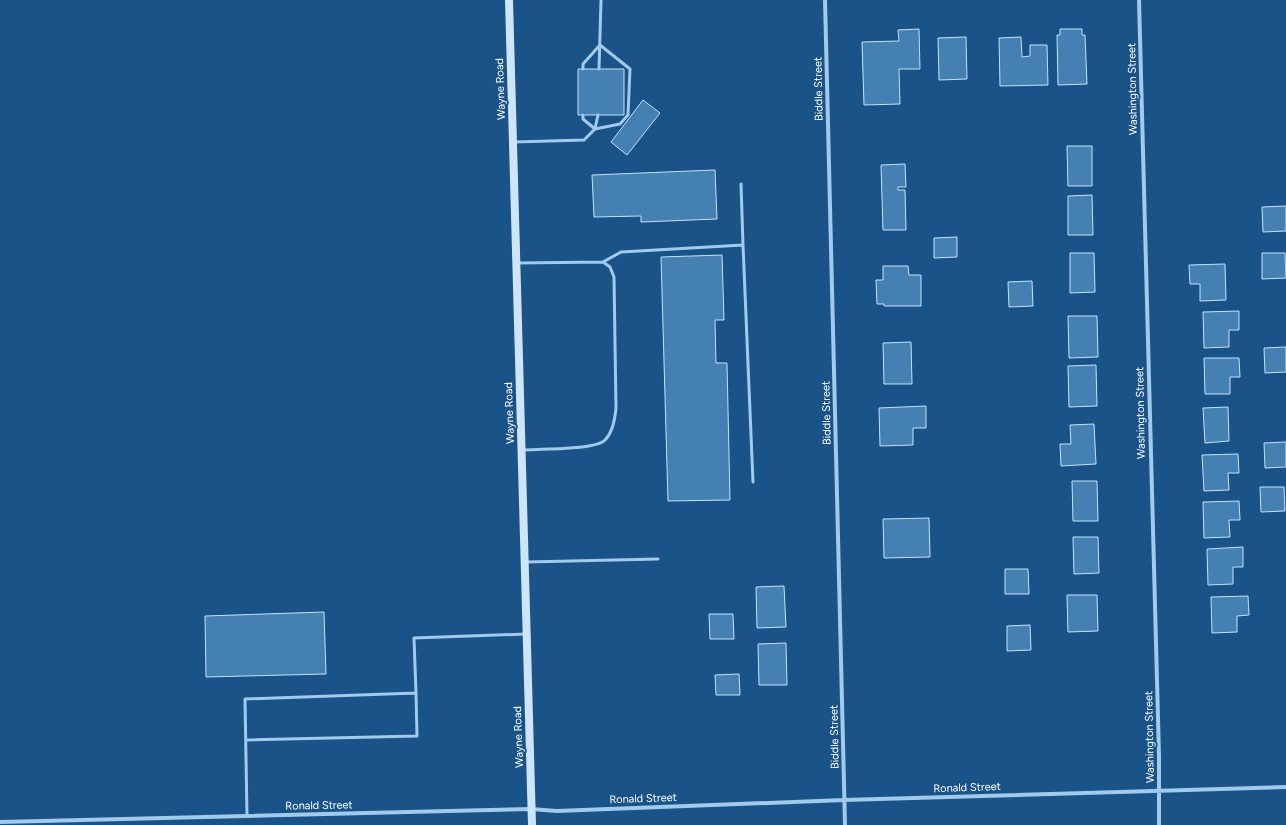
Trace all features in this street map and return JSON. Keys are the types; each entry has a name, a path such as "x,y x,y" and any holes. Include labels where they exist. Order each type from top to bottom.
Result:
{"main road":[{"name":"Wayne Road","path":"509,0 532,825"}],"street":[{"name":"Biddle Street","path":"825,0 845,825"},
{"name":"Washington Street","path":"1139,0 1159,825"},
{"name":"Ronald Street","path":"0,822 531,809 558,811 844,800 1286,787"}],"lane":[{"path":"599,69 601,0"},
{"path":"595,129 620,124 628,115 630,69 600,45"},
{"path":"583,69 583,64 600,45"},
{"path":"583,115 583,119 595,129"},
{"path":"513,142 584,140 595,129 598,115"},
{"path":"741,184 753,482"},
{"path":"516,264 603,262 621,252 743,245"},
{"path":"521,450 594,446 605,441 610,432 615,420 616,408 614,277 610,267 603,262"},
{"path":"524,562 658,559"},
{"path":"246,740 417,736 414,638 526,634"},
{"path":"247,816 245,699 416,693"}],"building":[{"path":"919,29 920,69 899,69 900,104 864,105 862,42 899,41 898,30"},
{"path":"1060,29 1082,29 1082,35 1085,35 1087,84 1058,85 1057,35 1060,35"},
{"path":"966,37 967,79 939,80 938,38"},
{"path":"1021,37 1022,57 1030,56 1030,45 1047,45 1048,85 1000,86 999,38"},
{"path":"578,69 624,69 624,115 578,115"},
{"path":"643,100 660,113 627,155 611,142"},
{"path":"1067,146 1092,146 1092,186 1068,186"},
{"path":"905,164 906,187 898,187 898,190 905,190 906,230 883,230 881,165"},
{"path":"715,170 717,219 641,222 641,216 594,217 592,175"},
{"path":"1092,195 1093,235 1068,235 1068,196"},
{"path":"1286,206 1286,231 1263,232 1262,207"},
{"path":"957,237 957,257 934,258 934,238"},
{"path":"1070,253 1094,253 1095,292 1070,293"},
{"path":"1262,253 1285,253 1286,278 1262,279"},
{"path":"722,255 724,320 715,320 716,363 727,363 730,500 668,501 661,257"},
{"path":"1225,264 1226,300 1200,301 1200,284 1190,284 1189,265"},
{"path":"883,266 908,266 909,275 921,275 921,306 884,306 884,304 877,304 876,280 883,280"},
{"path":"1032,281 1033,306 1009,307 1008,282"},
{"path":"1239,311 1239,330 1229,330 1229,347 1204,348 1203,312"},
{"path":"1068,316 1097,316 1098,357 1069,358"},
{"path":"911,342 912,384 884,384 883,343"},
{"path":"1286,347 1286,372 1265,373 1264,348"},
{"path":"1204,358 1239,358 1240,377 1230,377 1230,394 1205,394"},
{"path":"1096,365 1097,406 1069,407 1068,366"},
{"path":"926,406 926,428 913,428 913,445 880,446 879,408"},
{"path":"1228,407 1229,441 1205,443 1203,408"},
{"path":"1094,424 1096,464 1061,466 1060,444 1071,444 1070,425"},
{"path":"1286,442 1286,467 1265,468 1264,443"},
{"path":"1238,454 1239,473 1228,473 1229,490 1204,491 1202,455"},
{"path":"1072,481 1097,481 1098,521 1073,521"},
{"path":"1260,487 1284,487 1285,511 1261,512"},
{"path":"1239,501 1240,520 1229,520 1230,537 1204,538 1203,502"},
{"path":"929,518 930,557 884,558 883,519"},
{"path":"1073,537 1098,537 1099,573 1074,574"},
{"path":"1243,547 1243,567 1233,567 1233,584 1208,585 1207,549"},
{"path":"1005,569 1028,569 1029,594 1005,594"},
{"path":"784,586 786,627 757,628 756,587"},
{"path":"1067,595 1097,595 1098,631 1068,632"},
{"path":"1248,596 1249,615 1237,616 1237,632 1212,633 1211,597"},
{"path":"324,612 326,674 206,677 205,616"},
{"path":"709,614 733,614 734,639 710,639"},
{"path":"1030,625 1031,650 1007,651 1007,626"},
{"path":"786,643 787,685 759,685 758,644"},
{"path":"739,674 740,695 716,695 715,675"}]}
